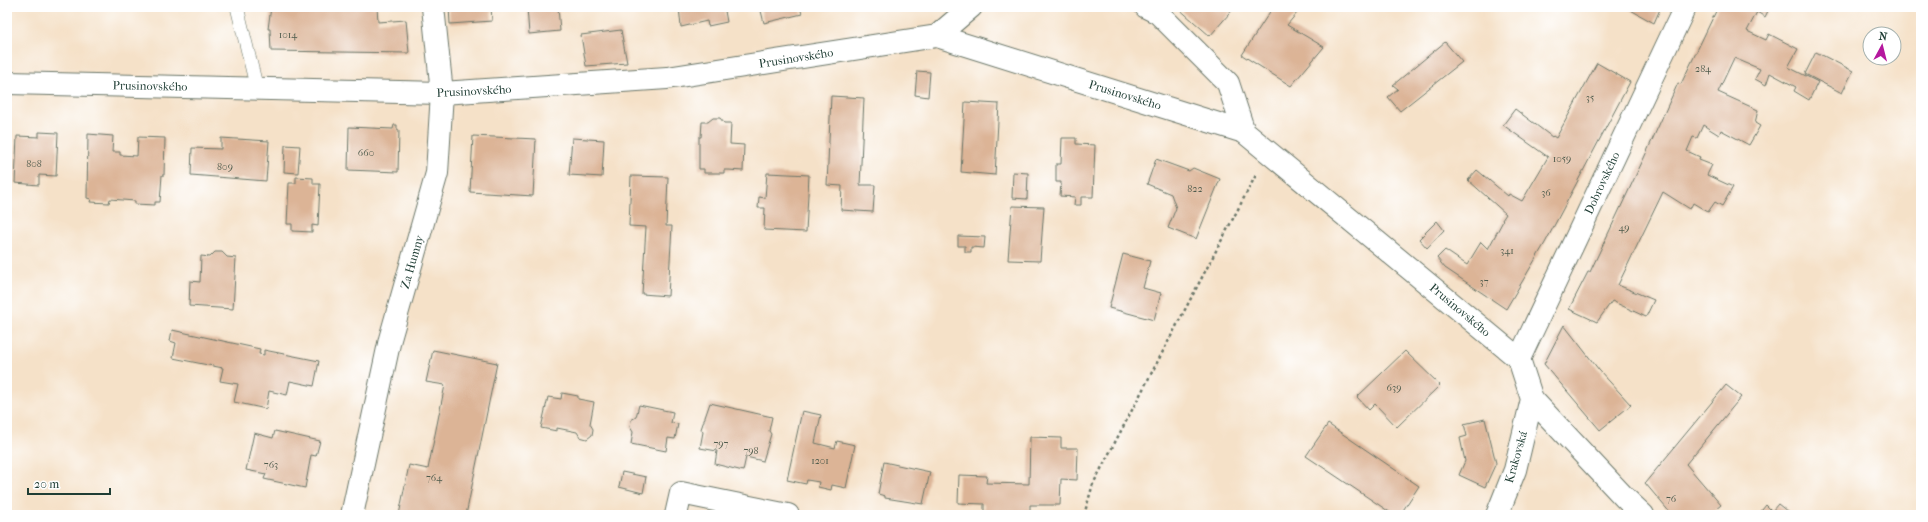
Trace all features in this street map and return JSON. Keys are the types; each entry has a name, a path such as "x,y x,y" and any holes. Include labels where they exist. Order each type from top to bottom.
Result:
{"street":[{"name":"Za Humny","path":"352,515 390,339 437,173 442,93 433,7"},
{"path":"937,36 971,7"},
{"path":"1146,7 1158,13 1228,83 1244,132"},
{"name":"Dobrovského","path":"1519,359 1685,7"},
{"name":"Prusinovského","path":"7,83 442,93 667,78 937,36 1244,132 1519,359"},
{"path":"1519,359 1532,398 1625,498 1643,515"},
{"name":"Krakovská","path":"1497,515 1515,470 1532,398"},
{"path":"676,515 681,493 788,515"}],"lane":[{"path":"237,7 257,89"}],"path":[{"path":"1084,515 1093,484 1269,152"}],"building":[{"path":"271,7 332,9 332,7 377,7 378,22 406,20 409,53 271,51 270,29 268,29"},
{"path":"449,7 491,7 492,21 450,24"},
{"path":"527,7 558,7 560,31 529,34"},
{"path":"679,7 734,7 734,9 725,11 727,22 708,26 707,21 681,27"},
{"path":"760,7 800,7 802,14 764,23"},
{"path":"1177,7 1235,7 1210,36"},
{"path":"1273,7 1302,7 1287,25 1324,47 1291,86 1242,55"},
{"path":"1661,7 1654,23 1627,8"},
{"path":"1718,7 1770,7 1765,17 1757,12 1747,31 1766,40 1769,34 1798,49 1788,67 1818,82 1809,100 1794,91 1796,87 1770,73 1766,85 1755,79 1760,69 1734,58 1718,92 1758,110 1755,123 1760,126 1749,145 1721,130 1719,135 1703,125 1697,138 1693,137 1687,151 1700,157 1699,160 1712,165 1707,175 1733,187 1722,206 1715,202 1708,212 1693,203 1690,209 1663,192 1618,285 1654,300 1646,317 1612,301 1597,322 1569,309 1588,272 1590,272 1678,83 1681,84"},
{"path":"621,30 627,63 586,66 581,35"},
{"path":"1445,42 1462,62 1400,111 1388,97 1398,89 1393,85"},
{"path":"1816,52 1853,71 1842,93 1805,74"},
{"path":"1597,63 1630,82 1545,243 1506,309 1445,268 1437,258 1445,250 1467,265 1481,242 1488,249 1503,221 1502,220 1506,214 1468,180 1477,170 1508,196 1509,194 1522,201 1548,157 1503,125 1515,109 1552,137 1553,136 1556,138"},
{"path":"917,71 930,72 928,97 915,95"},
{"path":"831,96 864,98 860,185 875,185 873,212 841,210 842,186 827,185"},
{"path":"965,102 999,104 995,175 961,172"},
{"path":"713,118 720,118 724,123 731,123 730,144 744,145 743,171 724,170 724,173 704,173 704,169 699,169 699,137 701,137 702,122 708,122"},
{"path":"394,125 397,125 397,129 399,130 398,172 348,170 349,127 393,129"},
{"path":"39,132 58,133 56,176 39,175 39,185 15,183 17,136 39,137"},
{"path":"88,134 113,136 112,152 120,152 120,155 137,156 138,137 165,138 164,175 162,175 160,202 155,202 155,205 135,204 135,201 110,199 109,203 90,202 91,199 87,198"},
{"path":"473,136 536,139 533,196 470,192"},
{"path":"221,138 269,141 266,181 191,175 192,148 221,149"},
{"path":"572,138 604,140 602,177 569,175"},
{"path":"1062,138 1076,138 1076,144 1095,145 1093,197 1081,197 1081,205 1074,205 1075,197 1060,196 1061,182 1056,182 1056,164 1061,164"},
{"path":"285,145 300,146 298,173 284,172"},
{"path":"1156,159 1189,171 1193,168 1220,179 1196,239 1168,228 1176,208 1171,194 1147,184"},
{"path":"1013,172 1028,173 1027,199 1012,198"},
{"path":"767,173 809,175 806,232 764,230 765,208 758,208 759,197 765,198"},
{"path":"631,176 668,177 666,226 672,226 668,296 642,294 646,227 629,226"},
{"path":"296,177 313,178 313,184 320,184 318,226 312,225 312,232 292,231 292,224 287,224 289,183 296,183"},
{"path":"1012,206 1044,207 1040,261 1008,260"},
{"path":"1437,221 1444,230 1427,248 1419,239"},
{"path":"958,236 985,237 984,248 971,247 971,252 965,252 965,246 958,246"},
{"path":"215,252 222,252 227,257 236,258 233,309 189,306 190,281 200,282 201,256 210,257"},
{"path":"1123,254 1150,261 1143,288 1161,293 1154,320 1109,308"},
{"path":"1564,325 1599,370 1631,405 1600,430 1544,364"},
{"path":"172,330 260,349 259,354 264,355 264,350 319,361 314,386 290,381 287,395 269,391 266,409 234,402 238,384 220,381 223,368 173,358 176,343 170,341"},
{"path":"433,350 497,363 466,515 399,515 409,465 428,469 445,385 426,382"},
{"path":"1405,351 1440,385 1397,427 1375,404 1369,410 1357,397"},
{"path":"1726,385 1741,397 1686,464 1721,505 1709,515 1672,515 1645,483"},
{"path":"562,393 578,396 578,399 594,402 590,424 593,429 592,435 587,439 580,437 577,432 557,428 557,431 541,428 548,397 561,399"},
{"path":"710,403 772,417 769,431 771,434 763,461 746,457 743,471 715,464 717,451 700,448 703,432 701,429"},
{"path":"639,405 673,412 671,423 678,424 675,439 668,438 666,451 631,444 633,432 630,427 631,420 636,417"},
{"path":"802,411 821,415 815,443 835,448 837,441 855,445 846,488 832,485 831,490 818,487 819,482 807,480 806,484 787,480"},
{"path":"1485,419 1496,463 1485,487 1459,475 1465,461 1460,438 1467,436 1464,424"},
{"path":"1328,424 1419,486 1400,515 1394,515 1306,456"},
{"path":"275,431 320,441 316,456 311,455 305,488 264,479 266,474 246,470 254,433 273,438"},
{"path":"1030,437 1061,438 1061,448 1078,448 1077,480 1061,479 1060,505 1030,505 1030,515 984,515 984,504 958,503 959,475 987,476 986,483 1029,484"},
{"path":"884,462 930,472 923,504 885,498 885,496 878,494"},
{"path":"622,472 646,477 643,493 619,487"},
{"path":"1778,504 1792,515 1758,515 1766,505 1772,511"}]}
